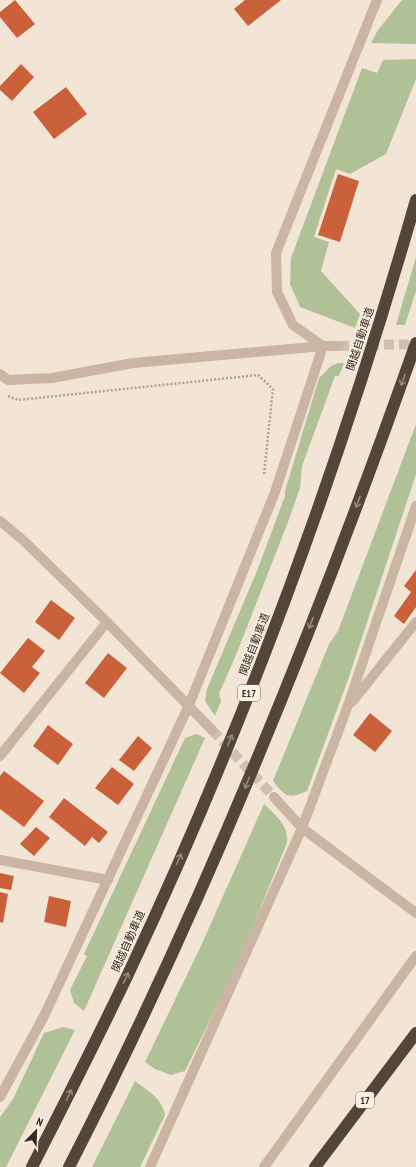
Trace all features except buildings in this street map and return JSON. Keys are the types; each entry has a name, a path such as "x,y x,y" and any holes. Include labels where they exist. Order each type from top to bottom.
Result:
{"highway":[{"name":"関越自動車道","path":"32,1167 130,969 197,818 260,664 315,514 359,385 396,272 416,200"},
{"path":"69,1167 161,979 227,830 297,660 351,521 416,343"},
{"name":"17","path":"315,1167 416,1032"}],"street":[{"path":"323,346 293,325 277,292 276,254 375,0"},
{"path":"0,1097 45,1014 189,705 275,492 323,346"},
{"path":"4,377 52,378 133,363 323,346 339,346"},
{"path":"150,1167 302,828 347,708 416,506"},
{"path":"0,521 24,541 107,622 212,730"},
{"path":"0,756 107,622"},
{"path":"347,708 416,622"},
{"path":"274,797 302,828 416,913"},
{"path":"0,860 108,880"},
{"path":"264,1167 416,956"}],"path":[{"path":"4,377 2,393 18,400 258,375 273,389 264,479 275,492"}],"green space":[{"path":"402,0 416,0 416,44 371,43 378,30"},
{"path":"416,59 416,79 386,154 350,174 336,169 314,237 329,242 321,271 360,314 355,328 300,307 290,284 291,258 362,68 377,73 383,60"},
{"path":"416,257 416,291 405,325 396,325"},
{"path":"338,363 344,363 339,376 335,376 302,466 300,488 238,650 219,694 221,701 215,716 205,701 207,689 257,571 285,496 285,491 319,378 331,366"},
{"path":"416,424 416,474 349,677 307,791 291,796 287,795 273,781 329,644 338,631"},
{"path":"196,734 205,738 84,1011 74,1003 70,990 87,956 84,954 185,738"},
{"path":"264,804 284,826 287,843 236,967 185,1071 171,1075 155,1069 145,1062 200,948"},
{"path":"63,1027 75,1030 6,1167 0,1167 0,1117 13,1099 44,1033"},
{"path":"135,1081 158,1099 165,1115 140,1167 92,1167"}],"tunnel":[{"path":"339,346 416,344"},
{"path":"212,730 274,797"}]}
